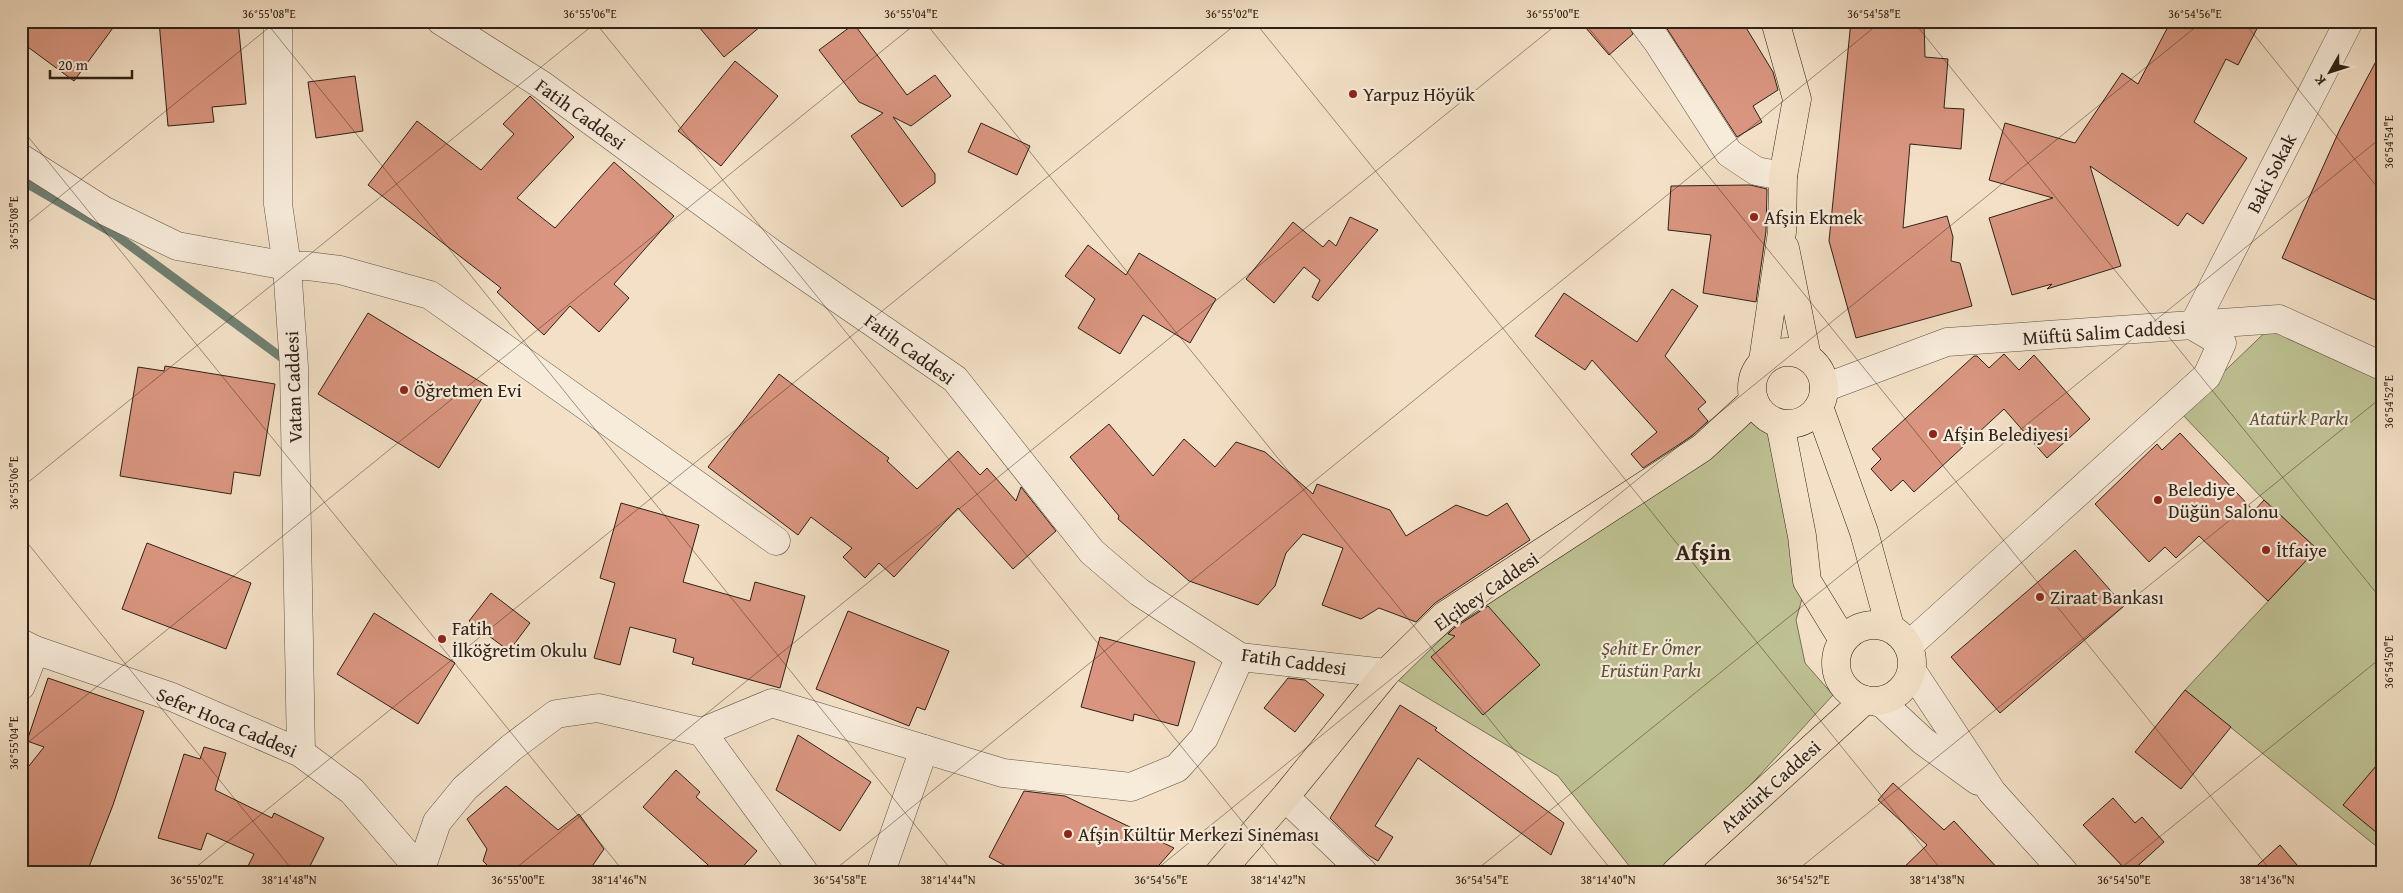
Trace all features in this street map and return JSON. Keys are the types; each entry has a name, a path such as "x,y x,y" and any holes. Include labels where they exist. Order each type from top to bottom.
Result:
{"main road":[{"path":"1775,21 1797,99 1782,176 1782,232 1763,361 1753,379 1754,400 1760,411 1769,419 1780,424 1791,424 1802,422 1812,416 1822,398"},
{"path":"1782,232 1807,357"},
{"path":"1763,361 1773,355 1784,352 1796,352 1807,357 1822,372 1822,398 1903,648 1908,682 1900,692 1889,698 1871,701 1844,687 1838,676 1837,652 1843,640 1852,631 1864,625 1877,624 1903,648"},
{"name":"Elçibey Caddesi","path":"1220,872 1285,797 1386,673 1444,616 1702,448 1754,400"},
{"path":"1780,424 1802,536 1807,581 1843,640"},
{"name":"Atatürk Caddesi","path":"1676,872 1871,701"}],"street":[{"name":"Vatan Caddesi","path":"278,21 278,204 287,266 294,367 301,752"},
{"path":"1642,21 1730,153 1756,170 1782,176"},
{"name":"Baki Sokak","path":"2193,326 2349,21"},
{"name":"Fatih Caddesi","path":"450,25 542,85 773,254 955,379 1092,552 1140,592 1240,657 1386,673"},
{"path":"21,158 103,210 177,246 287,266 308,266 340,270 430,295 776,541"},
{"name":"Müftü Salim Caddesi","path":"1822,398 1947,342 2279,319 2382,366"},
{"path":"2064,872 1992,792 1903,648 2207,376 2222,343 2193,326"},
{"path":"21,686 28,647"},
{"name":"Sefer Hoca Caddesi","path":"28,647 172,696 301,752 352,791 421,871"},
{"path":"421,871 437,822 465,788 511,748 556,714 598,708 702,732 772,703 1004,773 1131,787 1177,768 1204,738 1240,657"},
{"path":"1871,701 1883,704 1923,741 1992,792"},
{"path":"702,732 804,872"},
{"path":"881,872 924,749"},
{"path":"1285,797 1362,872"}],"green space":[{"name":"Atatürk Parkı","path":"2279,319 2382,366 2382,851 2185,690 2317,549 2264,500 2181,413"},
{"name":"Şehit Er Ömer Erüstün Parkı","path":"1760,411 1769,419 1807,581 1796,620 1805,663 1833,695 1671,872 1634,872 1558,776 1386,673"}],"building":[{"path":"21,21 118,21 74,81 21,42"},
{"path":"159,21 238,21 246,104 212,107 214,122 168,126"},
{"path":"694,21 767,21 724,57"},
{"path":"1580,21 1627,21 1633,34 1609,55"},
{"path":"1662,21 1742,21 1773,72 1778,90 1753,106 1762,122 1737,137"},
{"path":"1851,21 1924,21 1925,57 1948,59 1944,108 1964,109 1961,149 1910,144 1903,228 1947,216 1953,237 1951,261 1960,263 1972,306 1856,338 1829,241"},
{"path":"2171,21 2261,21 2238,65 2226,59 2194,122 2247,158 2203,224 2187,213 2178,226 2090,166 2121,266 2047,289 2052,284 2012,295 1989,218 2053,198 1989,180 2005,123 2075,143 2122,73 2138,84"},
{"path":"854,24 907,95 935,75 951,96 911,126 893,117 935,174 935,183 902,207 851,136 883,113 859,102 819,50"},
{"path":"2382,50 2382,303 2282,258 2340,129"},
{"path":"735,61 778,96 721,166 678,131"},
{"path":"355,76 363,131 316,138 308,82"},
{"path":"530,96 574,137 517,198 555,228 614,162 674,216 614,284 629,298 599,332 570,306 544,335 497,292 501,288 368,185 417,121 481,170 514,134 503,124"},
{"path":"981,123 1030,146 1017,175 968,152"},
{"path":"1750,185 1767,189 1766,231 1756,302 1703,293 1711,235 1668,230 1671,186"},
{"path":"1350,217 1378,230 1318,301 1312,297 1320,280 1304,267 1274,303 1246,279 1293,222 1323,247 1329,240 1336,246"},
{"path":"1088,245 1126,275 1139,253 1216,299 1190,343 1143,315 1120,354 1078,328 1095,299 1065,276"},
{"path":"1672,289 1698,306 1665,356 1706,402 1698,409 1708,421 1692,436 1643,468 1631,454 1657,432 1592,360 1585,370 1535,336 1564,293 1637,342"},
{"name":"Öğretmen Evi","path":"368,313 489,387 439,468 318,394"},
{"name":"Afşin Belediyesi","path":"2004,354 2019,370 2034,355 2090,419 2047,458 2004,409 1914,492 1903,480 1891,491 1871,469 1881,459 1872,449 1974,356 1977,356 1989,368"},
{"path":"165,366 275,384 260,476 234,472 231,494 120,476 138,367 164,371"},
{"path":"779,374 889,458 887,461 917,489 958,451 980,475 987,468 1016,501 1021,487 1056,531 1013,569 958,508 894,577 879,563 865,578 843,557 852,548 811,517 798,535 708,467"},
{"path":"1109,424 1153,476 1184,439 1215,467 1236,442 1265,452 1313,494 1317,484 1390,510 1406,536 1456,505 1487,516 1507,503 1530,540 1435,603 1416,622 1379,608 1361,619 1322,605 1343,548 1303,534 1286,553 1275,586 1258,605 1189,581 1118,519 1119,516 1070,457"},
{"path":"2180,433 2254,511 2264,500 2317,549 2268,601 2199,536 2176,558 2165,547 2149,562 2095,504 2157,444 2162,450"},
{"path":"621,503 699,525 683,582 750,601 755,582 805,596 780,688 692,664 694,658 673,652 676,639 630,627 620,665 594,658 615,583 600,578"},
{"path":"147,543 251,583 226,649 122,609"},
{"path":"2075,550 2124,606 2000,713 1951,657"},
{"path":"491,593 530,623 509,651 469,621"},
{"path":"1488,606 1540,665 1483,715 1431,657 1455,636 1448,634 1454,628"},
{"path":"848,611 949,651 925,710 917,707 909,726 816,689"},
{"path":"374,613 455,663 418,724 337,674"},
{"path":"1100,637 1195,662 1178,726 1134,714 1133,721 1081,707"},
{"path":"48,678 144,711 113,805 87,872 21,872 21,776 44,747 27,741"},
{"path":"1288,678 1305,680 1324,695 1295,732 1264,708"},
{"path":"2185,690 2231,727 2181,789 2135,752"},
{"path":"1400,705 1437,728 1435,730 1564,823 1551,855 1418,758 1375,826 1393,837 1378,861 1368,855 1330,818"},
{"path":"798,735 871,782 840,831 776,790"},
{"path":"204,747 226,753 215,790 272,818 274,813 324,838 307,872 245,872 254,854 207,833 201,850 158,838 184,754 200,759"},
{"path":"2382,759 2382,837 2343,805"},
{"path":"676,770 700,792 696,797 757,851 738,872 716,872 643,807"},
{"path":"1893,783 1944,830 1954,821 2001,872 1899,872 1927,845 1878,800"},
{"path":"506,786 558,830 579,814 604,849 588,872 494,872 483,861 487,849 467,819"},
{"path":"1024,791 1065,796 1174,848 1153,872 1017,872 989,857"},
{"path":"2113,798 2135,823 2142,817 2164,842 2131,872 2128,872 2083,825"},
{"path":"2280,845 2303,872 2250,872"}],"waterway":[{"path":"21,180 113,233 289,363"}],"place":[{"name":"Yarpuz Höyük","path":"1353,94"},
{"name":"Afşin Ekmek","path":"1754,217"},
{"name":"Öğretmen Evi","path":"404,390"},
{"name":"Afşin Belediyesi","path":"1933,434"},
{"name":"Belediye Düğün Salonu","path":"2158,500"},
{"name":"İtfaiye","path":"2266,550"},
{"name":"Ziraat Bankası","path":"2040,597"},
{"name":"Fatih İlköğretim Okulu","path":"442,639"},
{"name":"Afşin Kültür Merkezi Sineması","path":"1068,834"}],"district":[{"name":"Afşin","path":"1703,552"}]}
